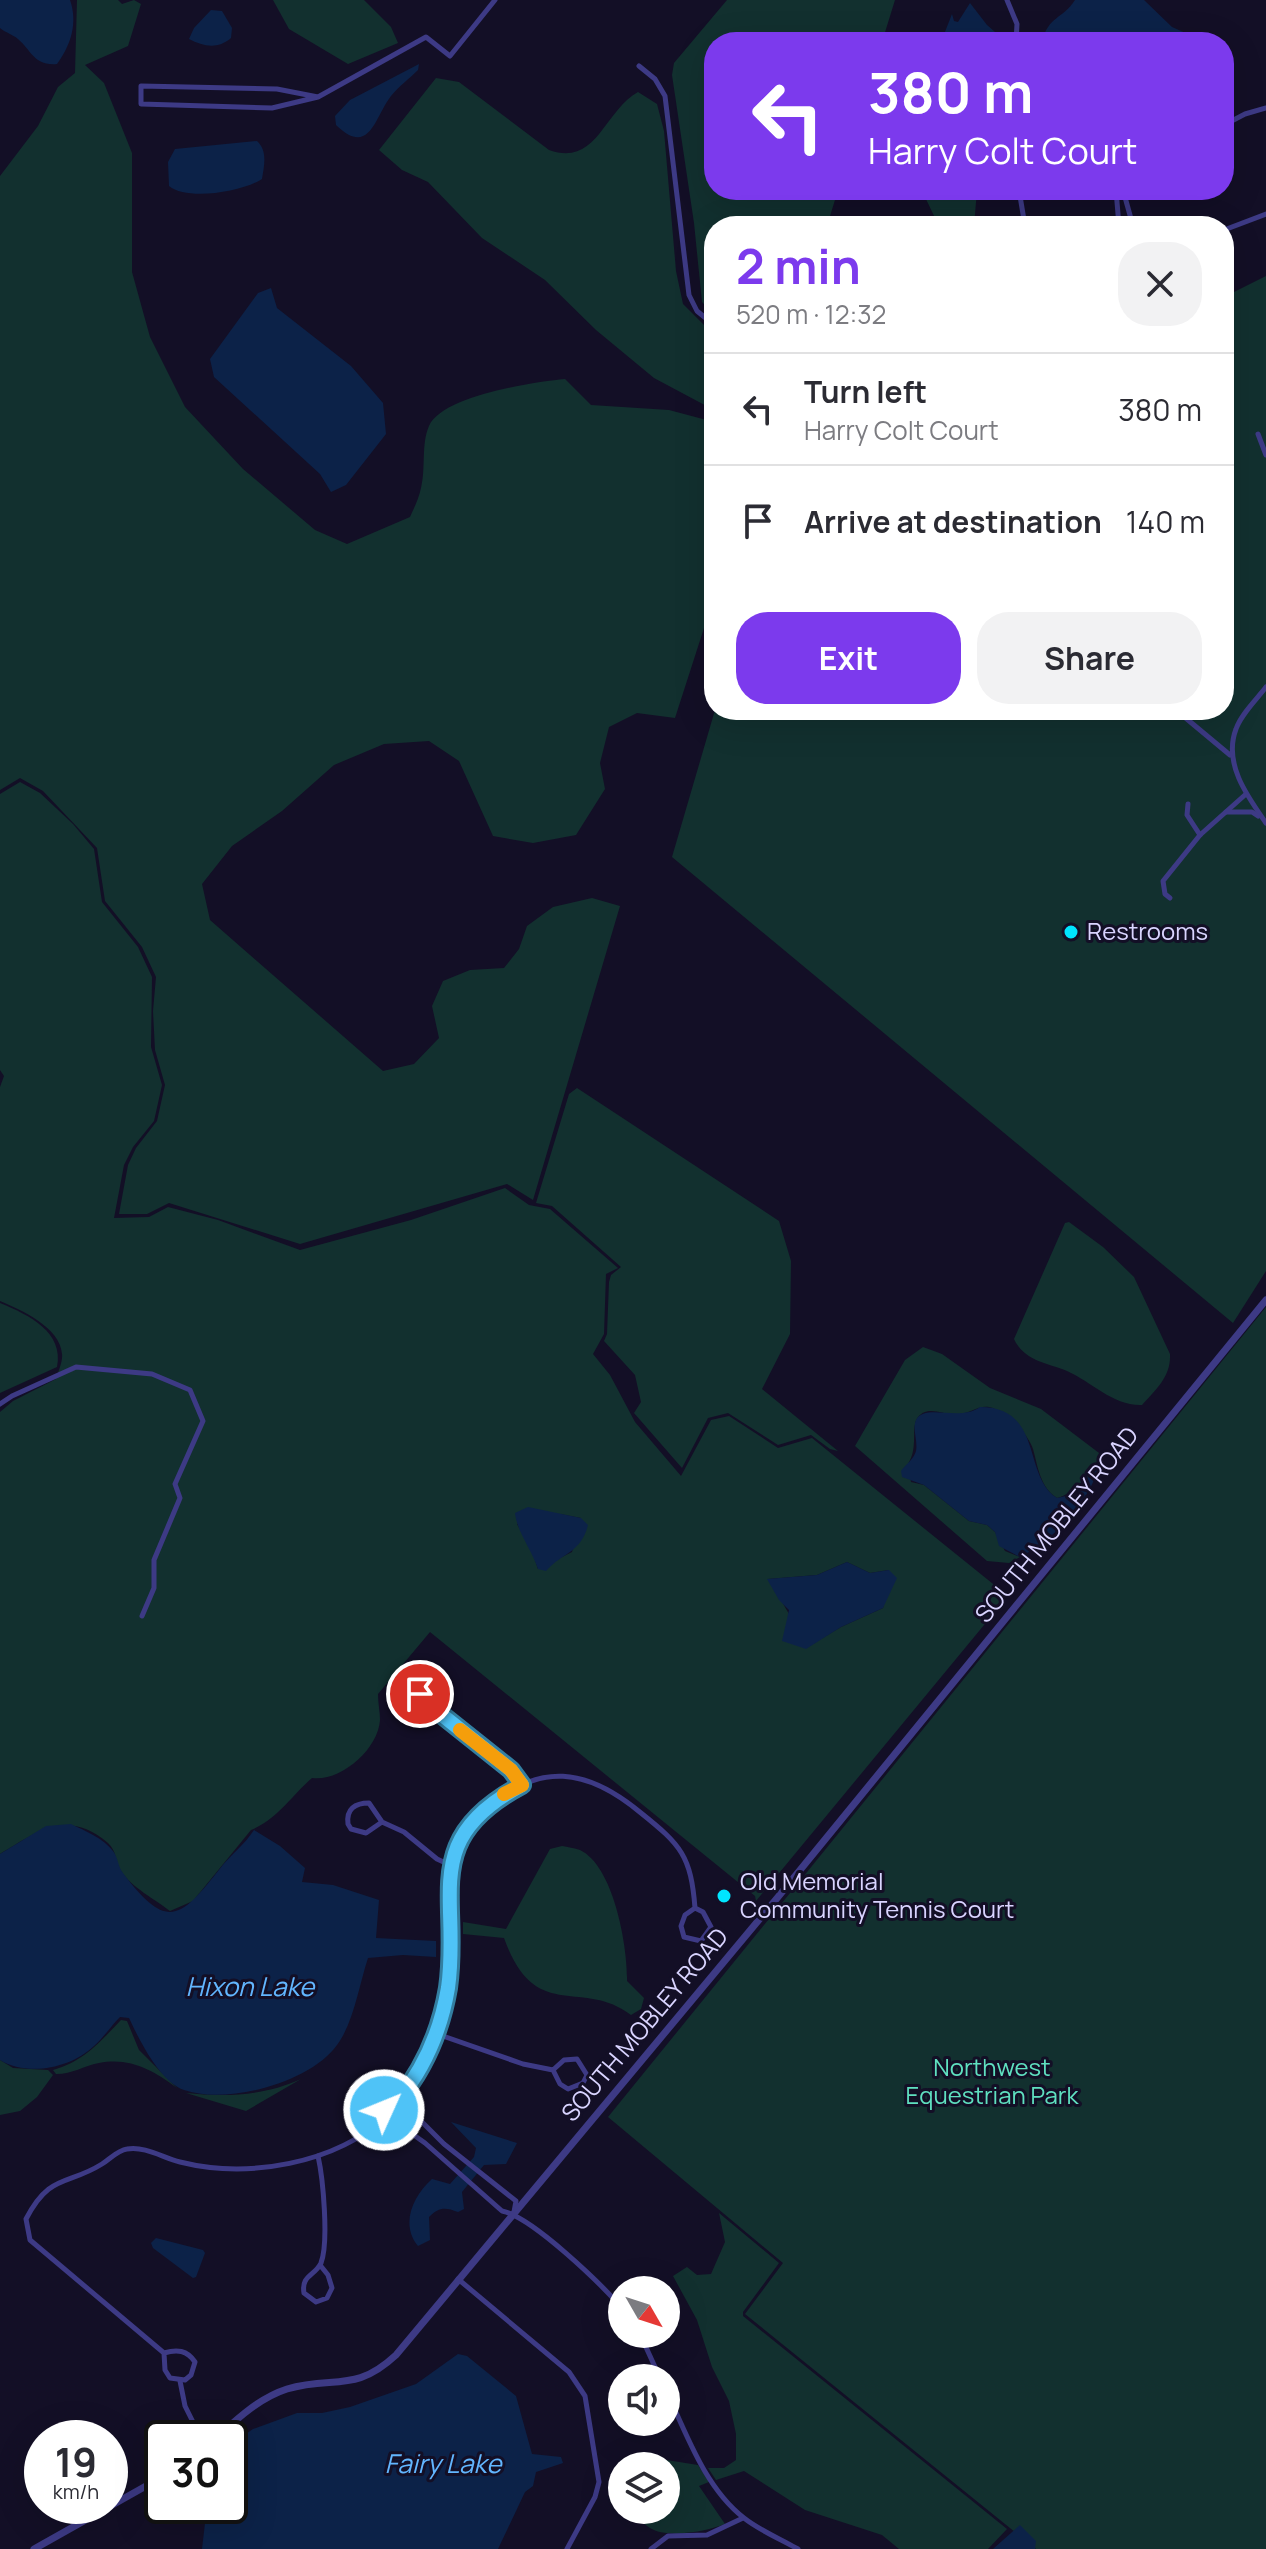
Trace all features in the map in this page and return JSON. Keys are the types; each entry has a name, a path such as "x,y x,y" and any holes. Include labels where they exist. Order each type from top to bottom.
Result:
{"street":[{"path":"318,97 277,89 141,86 141,104 272,108 318,97 426,37 450,56 495,0"},
{"path":"1007,0 1017,24 1017,32"},
{"path":"639,66 655,79 665,96 689,295 697,311 704,317"},
{"path":"1234,120 1266,108"},
{"path":"1234,226 1266,214"},
{"path":"1258,434 1266,455"},
{"path":"1231,756 1236,727 1266,687"},
{"path":"1188,720 1231,756 1246,794 1266,823"},
{"path":"1170,898 1165,894 1163,881 1200,835 1246,794"},
{"path":"1188,804 1187,815 1200,835"},
{"path":"1225,812 1252,812 1266,823"},
{"name":"SOUTH MOBLEY ROAD","path":"236,2420 247,2410 289,2389 349,2383 370,2376 396,2355 787,1885 1266,1300"},
{"path":"0,1404 76,1367 152,1374 190,1390 203,1421 175,1484 180,1498 154,1560 154,1588 142,1616"},
{"path":"422,1699 418,1711 410,1715 398,1712 394,1704 399,1691 408,1687 417,1691 422,1699 511,1770 522,1785"},
{"path":"164,2353 165,2370 170,2378 180,2381 191,2375 195,2362 186,2352 164,2353 30,2240 26,2219 31,2209 53,2184 101,2165 125,2149 145,2150 181,2162 232,2168 265,2167 318,2156 389,2117 401,2116 401,2102 437,2034 448,1988 450,1865 470,1824 500,1797 536,1778 565,1775 594,1780 618,1793 676,1841 686,1857 692,1876 695,1908"},
{"path":"382,1822 366,1833 359,1832 348,1824 349,1812 353,1806 369,1803 382,1822 404,1832 437,1859 450,1865"},
{"path":"695,1908 703,1912 711,1927 701,1941 684,1937 681,1926 685,1915 695,1908"},
{"path":"437,2034 523,2064 553,2070"},
{"path":"577,2059 587,2075 583,2083 568,2089 560,2084 553,2070 564,2060 577,2059"},
{"path":"514,2213 516,2201 462,2159 401,2102 387,2101 384,2107 389,2117 425,2143 502,2211 514,2213 608,2294"},
{"path":"318,2156 324,2191 320,2265 328,2275 332,2288 327,2298 316,2302 304,2293 303,2285 305,2278 320,2265"},
{"path":"465,2180 474,2169"},
{"path":"457,2279 569,2372 585,2396 599,2482 595,2497 567,2549"},
{"path":"180,2381 185,2406 192,2420"},
{"path":"680,2419 704,2469 743,2518 798,2549"},
{"path":"34,2549 144,2487"},
{"path":"651,2549 668,2536 707,2535 743,2518"}],"green space":[{"path":"77,0 118,0 122,4 134,0 141,4 128,46 85,65 104,83 132,153 132,272 150,337 185,407 243,469 315,530 347,544 410,517 421,488 429,426 437,415 451,406 490,392 565,379 591,405 669,410 704,419 704,628 675,718 637,713 609,727 600,763 605,789 576,835 533,843 493,836 459,761 429,741 384,744 334,765 282,811 232,846 202,884 210,920 383,1071 414,1064 439,1038 432,1006 443,981 470,970 504,968 519,949 527,926 553,907 592,898 620,906 533,1200 507,1184 300,1244 169,1203 147,1214 119,1214 128,1165 136,1148 157,1121 165,1085 155,1050 153,1011 156,977 142,947 105,901 97,848 43,791 20,778 0,790 0,176 38,126 58,87 75,73"},
{"path":"273,0 364,0 391,27 398,43 348,64 289,29"},
{"path":"727,0 895,0 885,32 704,32 704,200 835,200 830,216 704,216 704,304 672,75 674,63"},
{"path":"436,78 459,82 549,150 565,153 578,151 589,144 626,101 638,92 657,104 664,131 676,271 683,304 704,325 704,405 654,378 596,330 545,280 482,238 428,182 402,170 379,150"},
{"path":"926,200 976,200 975,216 934,216"},
{"path":"1266,276 1266,1271 1233,1323 672,857 712,720 1234,720 1234,292"},
{"path":"20,782 40,793 94,849 102,902 138,947 152,977 151,1047 162,1085 154,1121 133,1147 124,1165 114,1218 149,1217 168,1207 218,1220 300,1250 411,1220 505,1188 529,1205 550,1209 618,1268 606,1274 604,1334 593,1354 610,1375 635,1422 681,1476 711,1420 729,1416 778,1448 812,1438 1008,1596 756,1901 755,1896 430,1632 378,1694 378,1731 365,1753 334,1775 312,1778 277,1813 251,1830 193,1901 170,1911 125,1877 108,1843 79,1827 52,1827 0,1854 0,1412 13,1401 56,1379 62,1357 60,1344 47,1328 0,1301 0,1087 4,1076 0,1070 0,794","holes":["560,1514 581,1518 572,1552 538,1569 531,1548 517,1524","847,1562 870,1573 889,1570 883,1608 841,1627 806,1648 768,1579 817,1575"]},
{"path":"577,1088 779,1221 791,1261 790,1334 762,1389 838,1451 811,1435 778,1445 728,1413 708,1418 682,1468 634,1413 641,1402 635,1375 604,1341 609,1282 611,1275 621,1267 552,1206 536,1203 569,1094"},
{"path":"1069,1222 1103,1247 1134,1277 1170,1354 1165,1376 1142,1405 1122,1402 1067,1371 1037,1360 1024,1352 1014,1339 1065,1223"},
{"path":"0,1303 42,1326 55,1344 58,1355 57,1367 0,1393"},
{"name":"Northwest Equestrian Park","path":"1266,1307 1266,2549 1036,2549 745,2314 783,2263 608,2117"},
{"path":"923,1347 942,1354 990,1388 1041,1409 1103,1456 1084,1481 1057,1498 1043,1482 1026,1437 1016,1424 996,1409 985,1407 958,1415 930,1411 918,1417 908,1464 911,1482 924,1485 969,1521 987,1525 995,1532 1005,1551 1020,1557 1009,1563 987,1561 855,1446 905,1360"},
{"path":"562,1846 580,1850 592,1859 610,1890 622,1929 627,1981 644,1998 641,2009 631,2015 612,2004 545,1991 530,1981 516,1965 504,1938 463,1934 463,1922 506,1929 550,1849"},
{"path":"121,2020 127,2021 139,2050 177,2088 150,2071 121,2062 99,2063 56,2074 53,2070 82,2056"},
{"path":"0,2060 13,2068 48,2070 53,2075 37,2097 20,2111 0,2115"},
{"path":"301,2079 246,2111 186,2093 245,2094 273,2089"},
{"path":"719,2213 779,2263 743,2316 1007,2529 988,2549 899,2549 882,2535 805,2510 744,2471 716,2480 708,2468 724,2468 736,2460 736,2434 729,2401 712,2367 697,2320 680,2289 680,2276 673,2276 687,2267 697,2275 711,2274 725,2242"},
{"path":"680,2462 698,2465 709,2482 699,2486 725,2524 677,2533 650,2528 645,2524 680,2524"}],"water":[{"path":"0,0 70,0 72,34 57,64 38,60 18,39 0,28"},
{"path":"1075,0 1144,0 1172,27 1183,32 1046,32"},
{"path":"970,3 995,32 945,32 952,14 954,21 958,22"},
{"path":"211,10 222,11 232,28 231,38 210,46 189,39 194,28"},
{"path":"419,64 418,70 391,96 376,123 364,136 347,134 336,125 335,116 350,100"},
{"path":"257,141 263,149 264,164 262,179 253,184 201,194 177,191 169,186 168,162 175,149"},
{"path":"271,288 277,308 351,366 383,403 386,434 346,485 331,492 320,474 214,377 210,359 258,293"},
{"path":"980,1407 1000,1410 1014,1418 1023,1430 1046,1488 1057,1498 1066,1496 1098,1469 1086,1495 1067,1520 1020,1557 999,1546 995,1532 987,1525 969,1521 924,1485 902,1477 901,1471 916,1451 915,1424 921,1415 963,1413"},
{"path":"528,1507 581,1518 588,1525 576,1547 546,1571 538,1569 516,1520 515,1513"},
{"path":"847,1562 870,1573 889,1570 897,1578 883,1608 841,1627 806,1649 782,1641 789,1610 767,1579 817,1575"},
{"name":"Hixon Lake","path":"71,1824 109,1846 123,1873 152,1905 174,1912 196,1897 254,1830 280,1846 305,1868 302,1882 333,1885 379,1900 376,1938 436,1941 436,1957 403,1955 368,1958 352,2014 337,2045 308,2070 266,2087 222,2095 184,2090 158,2069 129,2018 120,2017 94,2046 74,2060 49,2068 11,2065 0,2060 0,1854 46,1826"},
{"path":"451,2122 517,2143 506,2164 484,2165 462,2192 464,2209 458,2212 442,2209 429,2217 430,2240 418,2246 410,2229 410,2220 419,2194 432,2179 450,2184 474,2157 476,2148"},
{"path":"156,2238 203,2250 205,2253 196,2277 193,2278 153,2248 151,2243"},
{"name":"Fairy Lake","path":"458,2354 467,2356 516,2396 532,2454 561,2457 563,2463 536,2472 533,2486 525,2492 498,2549 202,2549 205,2524 248,2524 248,2432 297,2413 322,2413 350,2407 416,2384"},
{"path":"1020,2525 1036,2541 1035,2549 993,2549"}],"slow traffic":[{"path":"460,1730 511,1770 522,1785 504,1794"}],"place":[{"name":"Restrooms","path":"1071,932"},
{"name":"Old Memorial Community Tennis Court","path":"724,1896"}],"route":[{"path":"384,2110 387,2101 399,2099 410,2086 437,2034 448,1988 451,1951 450,1865 470,1824 500,1797 522,1785 511,1770 422,1699 420,1694"}]}
